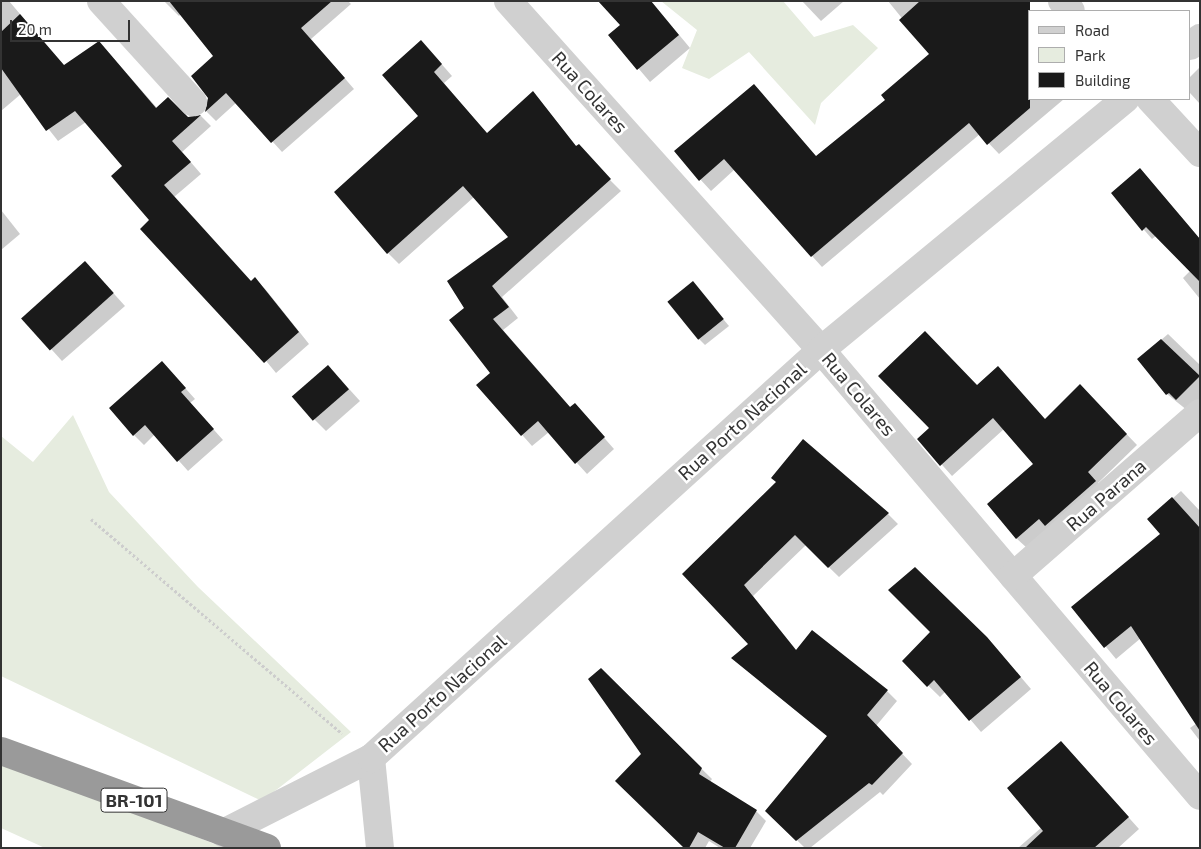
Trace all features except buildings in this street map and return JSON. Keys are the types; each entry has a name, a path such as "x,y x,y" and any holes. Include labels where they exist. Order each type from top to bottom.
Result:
{"highway":[{"name":"BR-101","path":"1,750 267,848"}],"street":[{"path":"101,1 193,102"},
{"name":"Rua Colares","path":"508,1 821,350 1200,796"},
{"name":"Rua Porto Nacional","path":"223,833 371,758 821,350 1125,100"},
{"path":"1151,100 1200,153"},
{"name":"Rua Parana","path":"1013,576 1200,413"},
{"name":"Rua Porto Nacional","path":"371,758 380,848"}],"path":[{"path":"91,519 371,758"}],"green space":[{"path":"661,1 783,1 814,37 853,25 878,48 821,103 815,125 749,52 709,79 682,68 697,30"},
{"path":"73,415 109,492 198,587 351,732 262,801 1,676 1,436 33,462"},
{"path":"1,756 44,778 225,848 45,848 1,828"}]}
